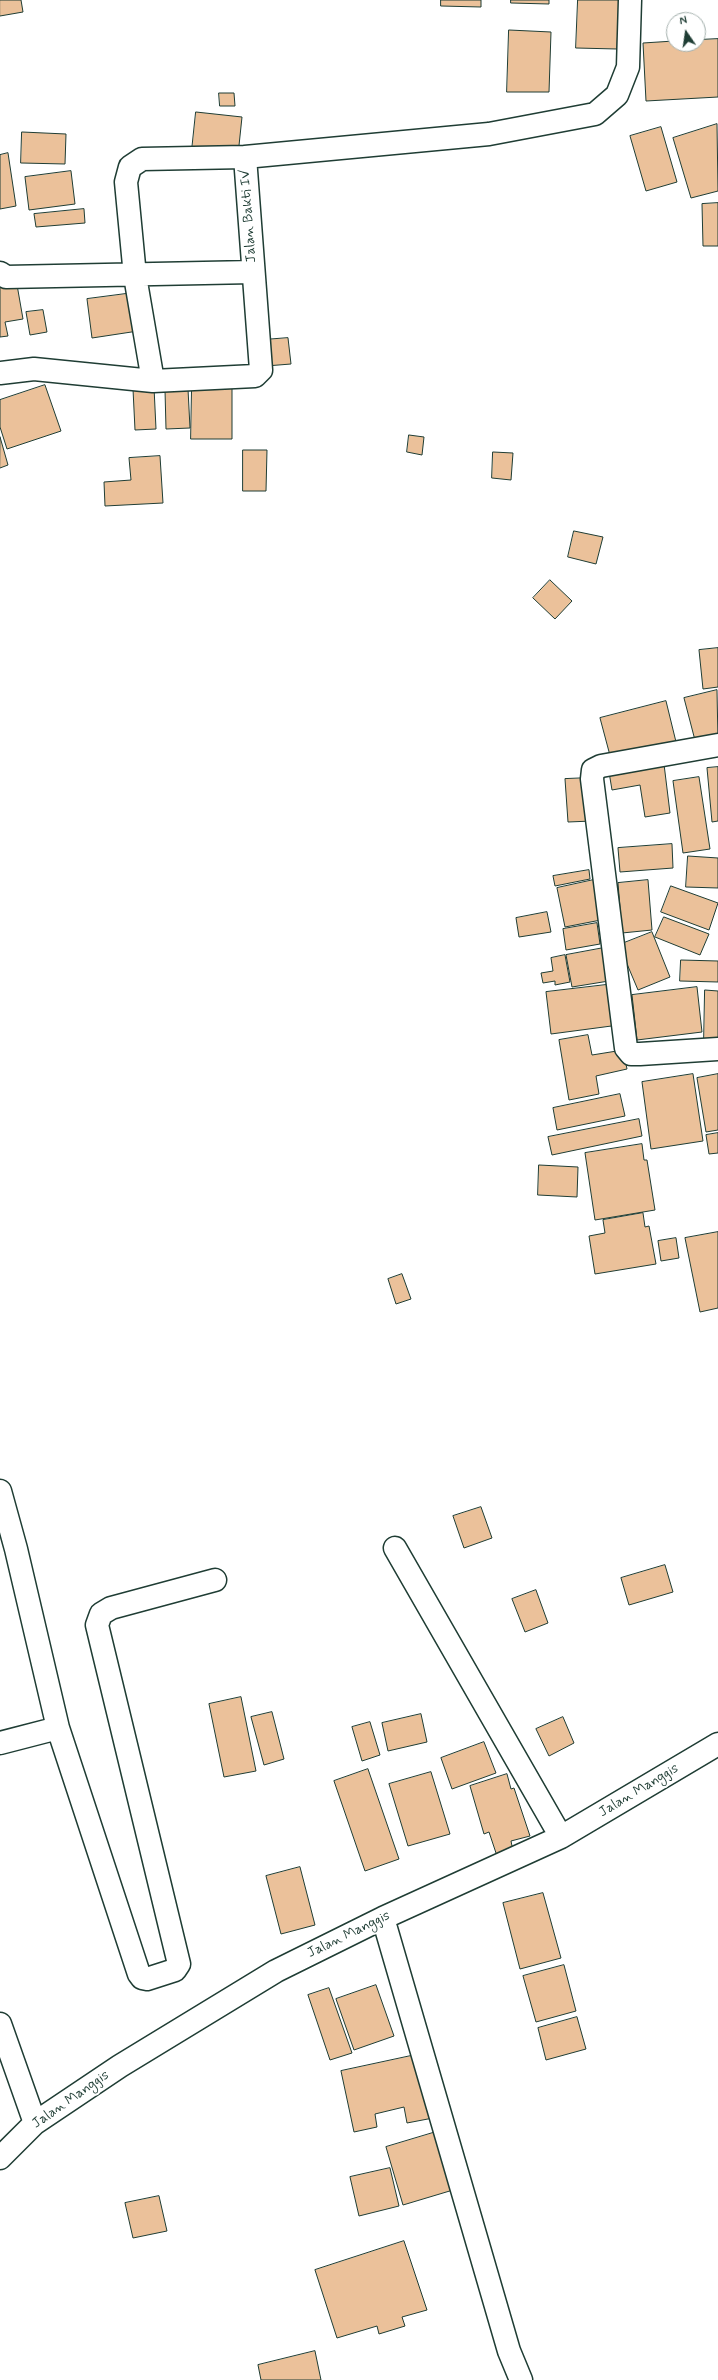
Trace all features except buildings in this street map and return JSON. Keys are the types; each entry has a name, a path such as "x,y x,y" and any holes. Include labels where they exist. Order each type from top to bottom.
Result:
{"street":[{"name":"Jalan Bakti IV","path":"0,373 34,369 153,381 255,376 261,370 245,157 489,134 595,114 617,95 628,67 630,0"},
{"path":"153,381 135,276 126,182 130,167 142,159 245,157"},
{"path":"0,273 6,277 135,276 253,272"},
{"path":"718,745 601,766 593,770 592,779 626,1048 631,1054 718,1049"},
{"path":"0,1491 16,1549 58,1728 139,1974 142,1978 147,1979 175,1970 179,1964 97,1625 101,1614 111,1608 215,1580"},
{"path":"395,1548 561,1837"},
{"path":"0,1742 58,1728"},
{"name":"Jalan Manggis","path":"0,2158 35,2124 120,2066 256,1983 383,1918 561,1837 718,1744"},
{"path":"383,1918 509,2351 521,2380"},
{"path":"0,2024 35,2124"}]}
